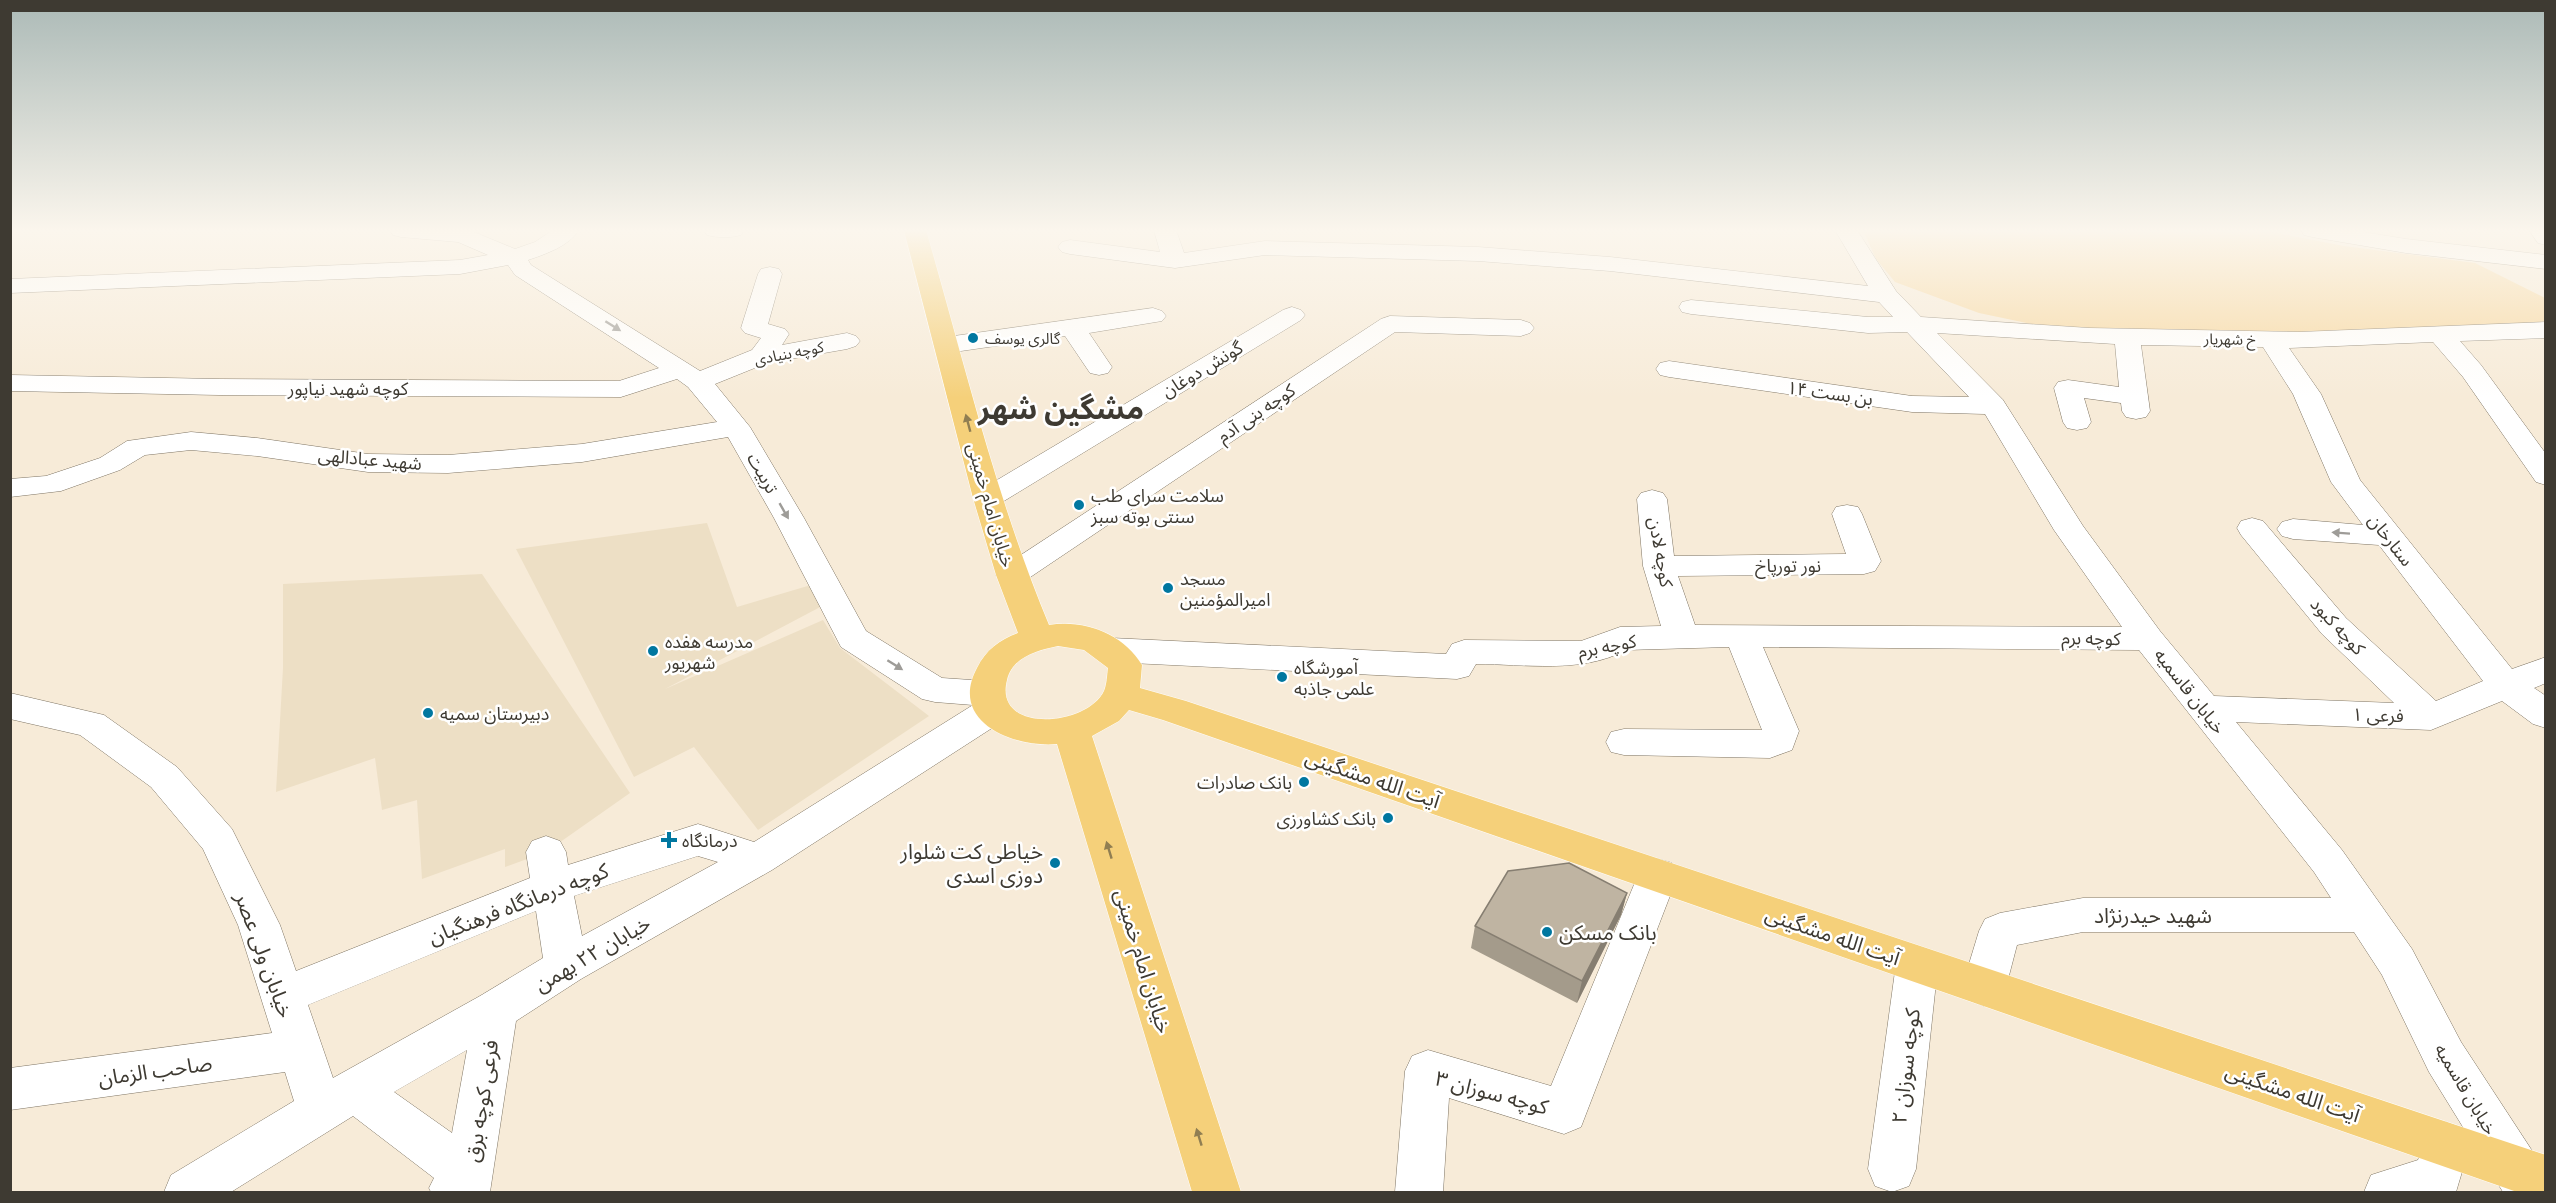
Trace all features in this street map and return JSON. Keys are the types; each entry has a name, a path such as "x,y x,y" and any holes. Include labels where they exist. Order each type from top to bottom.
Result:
{"main road":[{"name":"خیابان امام خمینی","path":"931,286 988,498 1012,575 1037,638"},
{"path":"1058,635 1081,636 1101,643 1112,650 1125,665 1124,685 1116,701 1092,722 1071,729 1046,732 1022,728 1002,719 989,702 989,673 999,660 1016,647 1037,638 1058,635"},
{"name":"آیت الله مشگینی","path":"1119,695 1173,710 2446,1145 2530,1180"},
{"name":"خیابان امام خمینی","path":"1071,729 1216,1192"}],"street":[{"name":"تربیت","path":"549,286 690,375 736,427 789,518 853,639 936,690 989,702"},
{"path":"760,356 776,334 754,328 766,286"},
{"path":"1801,286 1886,296"},
{"name":"خیابان قاسمیه","path":"1880,286 1886,296 1993,406 2070,530 2148,639 2328,861 2397,962 2445,1058 2530,1180"},
{"name":"خ شهریار","path":"1691,307 1868,325 1914,324 2127,337 2271,340 2546,330"},
{"name":"گونش دوغان","path":"988,498 1292,315"},
{"path":"947,345 1153,316"},
{"name":"کوچه بنی آدم","path":"1012,575 1390,324 1521,328"},
{"path":"1073,328 1099,367"},
{"path":"2439,333 2472,371 2546,476"},
{"path":"2077,422 2068,388 2135,404 2127,337"},
{"name":"ستارخان","path":"2271,340 2307,394 2346,482 2506,686 2546,715"},
{"name":"کوچه بنیادی","path":"690,375 760,356 847,341"},
{"name":"بن بست ۱۴","path":"1669,369 1912,404 1993,406"},
{"name":"کوچه شهید نیاپور","path":"10,383 219,387 621,389 690,375"},
{"name":"شهید عبادالهی","path":"10,488 50,485 110,464 137,447 191,441 257,447 368,462 448,464 582,453 736,427"},
{"name":"کوچه لادن","path":"1652,499 1659,566 1682,638"},
{"name":"نور تورپاخ","path":"1659,566 1864,564 1865,561 1847,514"},
{"name":"کوچه کبود","path":"2252,528 2334,626 2431,717"},
{"path":"2293,530 2388,536"},
{"path":"1624,742 1770,744 1779,740 1781,731 1741,635"},
{"name":"کوچه برم","path":"1112,650 1457,668 1464,652 1581,653 1601,649 1620,639 1741,635 2148,639"},
{"name":"فرعی ۱","path":"2202,708 2431,717 2546,669"},
{"name":"خیابان ۲۲ بهمن","path":"188,1192 338,1100 496,1010 567,966 758,859 989,702"},
{"name":"خیابان ولی عصر","path":"10,706 90,724 164,777 218,840 259,925 299,1050 338,1100"},
{"name":"کوچه درمانگاه فرهنگیان","path":"282,996 549,869 698,840 758,859"},
{"path":"549,869 567,966"},
{"name":"کوچه سوزان ۳","path":"1419,1192 1428,1071 1564,1112 1658,876"},
{"name":"شهید حیدرنژاد","path":"1984,987 2000,931 2083,915 2365,915"},
{"name":"کوچه سوزان ۲","path":"1892,1169 1917,964"},
{"name":"فرعی کوچه برق","path":"461,1187 496,1010"},
{"name":"صاحب الزمان","path":"10,1089 299,1050"},
{"path":"338,1100 461,1187"},
{"path":"2388,1192 2437,1179 2446,1145"}],"shaded area":[{"path":"1906,286 2521,286 2545,298 2545,321 2459,332 2089,336 1979,313"},
{"path":"707,523 737,607 811,585 824,605 665,689 823,620 840,648 929,716 758,830 694,747 634,777 516,549"},
{"name":"دبیرستان سمیه","path":"482,574 630,793 546,852 505,867 505,849 422,879 417,800 382,810 375,758 276,792 283,668 283,584"}],"building":[{"name":"بانک مسکن","path":"1569,863 1627,893 1582,981 1475,926 1508,871"}],"place":[{"name":"گالری یوسف","path":"973,338"},
{"name":"سلامت سرای طب سنتی بوته سبز","path":"1079,505"},
{"name":"مسجد امیرالمؤمنین","path":"1168,588"},
{"name":"مدرسه هفده شهریور","path":"653,651"},
{"name":"آمورشگاه علمی جاذبه","path":"1282,677"},
{"name":"دبیرستان سمیه","path":"428,713"},
{"name":"بانک صادرات","path":"1304,782"},
{"name":"بانک کشاورزی","path":"1388,818"},
{"name":"درمانگاه","path":"669,840"},
{"name":"خیاطی کت شلوار دوزی اسدی","path":"1055,863"},
{"name":"بانک مسکن","path":"1547,932"}],"district":[{"name":"مشگین شهر","path":"1061,407"}]}
